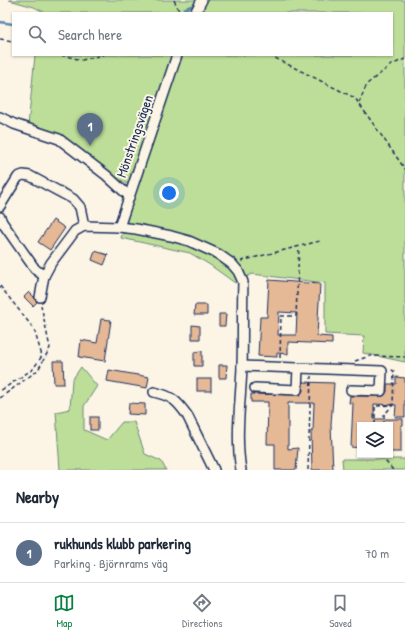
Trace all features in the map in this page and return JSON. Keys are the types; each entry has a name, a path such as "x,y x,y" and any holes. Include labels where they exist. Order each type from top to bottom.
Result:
{"street":[{"path":"196,12 202,0"},
{"name":"Mönstringsvägen","path":"119,227 177,56"},
{"path":"0,117 14,124 59,139 106,175 129,196"},
{"path":"0,206 18,177 22,175 30,176 73,199 80,207 84,226"},
{"path":"0,217 35,268 44,276"},
{"path":"40,297 44,276 51,263 75,231 84,226 119,227 171,236 189,241 218,254 232,264 238,271 243,282 242,366 238,407 241,470"},
{"path":"242,366 382,371 381,391 351,390"},
{"path":"255,388 297,390 298,368"},
{"path":"154,392 167,394 182,408 187,415 214,470"}],"path":[{"path":"174,0 180,12"},
{"path":"0,39 12,41"},
{"path":"65,56 82,60 99,56"},
{"path":"271,56 355,98 405,169"},
{"path":"359,104 368,84 391,66 405,59"},
{"path":"232,264 320,241"},
{"path":"280,360 281,316 296,316 300,246"},
{"path":"0,286 34,329 42,356 33,368 0,392"},
{"path":"0,398 38,370 50,348 40,297"},
{"path":"354,361 370,356 405,357"},
{"path":"308,470 312,368"},
{"path":"382,371 391,369 394,371 393,405 384,415 384,422"},
{"path":"375,422 375,406 393,405"},
{"path":"384,458 394,470"}],"green space":[{"path":"9,0 405,0 405,362 363,353 364,336 325,334 325,283 252,274 235,283 190,253 121,238 136,189 28,126 35,56 393,56 393,12 44,12 34,7"},
{"path":"81,367 97,386 84,406 84,430 107,440 122,422 134,422 145,454 161,461 166,470 60,470 56,412 70,409 72,380"},
{"path":"342,459 405,459 405,470 343,470"}],"building":[{"path":"53,220 65,228 50,250 38,242"},
{"path":"95,251 108,255 104,265 92,260"},
{"path":"269,280 320,284 317,336 332,337 332,344 288,342 288,354 277,353 277,357 258,356 260,317 267,317","holes":["279,312 297,313 296,335 278,335"]},
{"path":"29,292 37,302 33,306 24,297"},
{"path":"195,305 207,305 207,315 194,315"},
{"path":"219,314 226,314 225,326 219,326"},
{"path":"101,319 111,320 105,361 79,357 81,340 97,343"},
{"path":"192,325 200,326 200,339 192,339"},
{"path":"202,351 202,366 194,366 194,352"},
{"path":"53,361 63,361 64,384 54,384"},
{"path":"219,365 227,365 226,378 219,378"},
{"path":"109,370 149,377 147,388 107,381"},
{"path":"396,377 405,378 405,417 395,417 396,405 374,404 374,419 403,419 403,425 401,425 401,452 393,452 393,422 357,422 357,448 351,447 353,403 349,403 350,396 383,396 387,392 387,384 396,384"},
{"path":"197,379 211,379 211,391 197,391"},
{"path":"303,382 334,383 331,425 333,470 312,470 311,431 313,430 314,403 288,403 288,449 298,448 296,470 275,470 275,444 267,444 268,402 251,402 251,394 299,395 303,391"},
{"path":"129,403 145,404 145,415 128,414"},
{"path":"90,417 98,417 98,430 90,430"}],"waterway":[{"path":"184,9 196,4"},
{"path":"0,22 12,24"}],"place":[{"name":"rukhunds klubb parkering","path":"90,146"}]}
